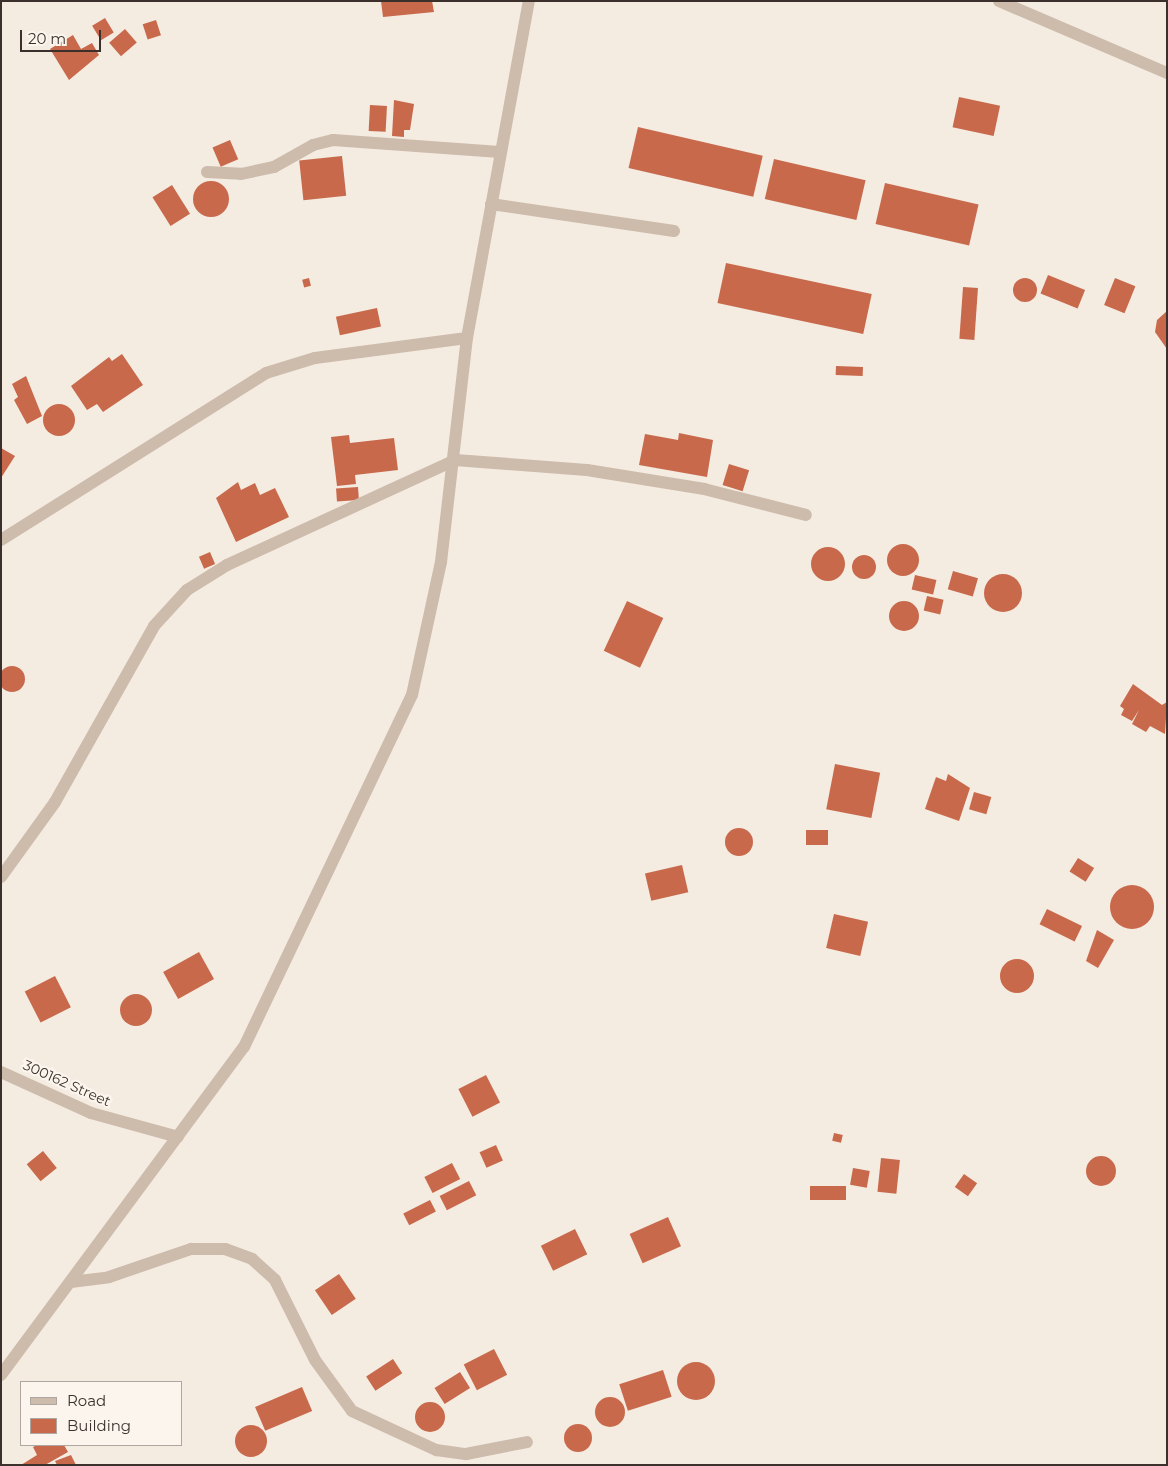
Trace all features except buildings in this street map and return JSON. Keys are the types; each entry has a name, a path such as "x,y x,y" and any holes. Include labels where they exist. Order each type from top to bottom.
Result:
{"street":[{"path":"1,1375 244,1047 412,695 439,571 455,460 467,338 529,1"},
{"path":"999,1 1167,73"},
{"path":"207,172 241,174 274,168 313,144 333,140 500,152"},
{"path":"491,204 674,231"},
{"path":"1,540 266,373 315,358 467,338"},
{"path":"1,877 55,802 154,626 187,590 227,564 455,460 587,470 704,489 806,515"},
{"name":"300162 Street","path":"1,1072 91,1113 178,1137"},
{"path":"71,1282 110,1277 191,1249 225,1249 252,1259 275,1280 314,1360 352,1411 436,1450 466,1454 527,1442"}]}
